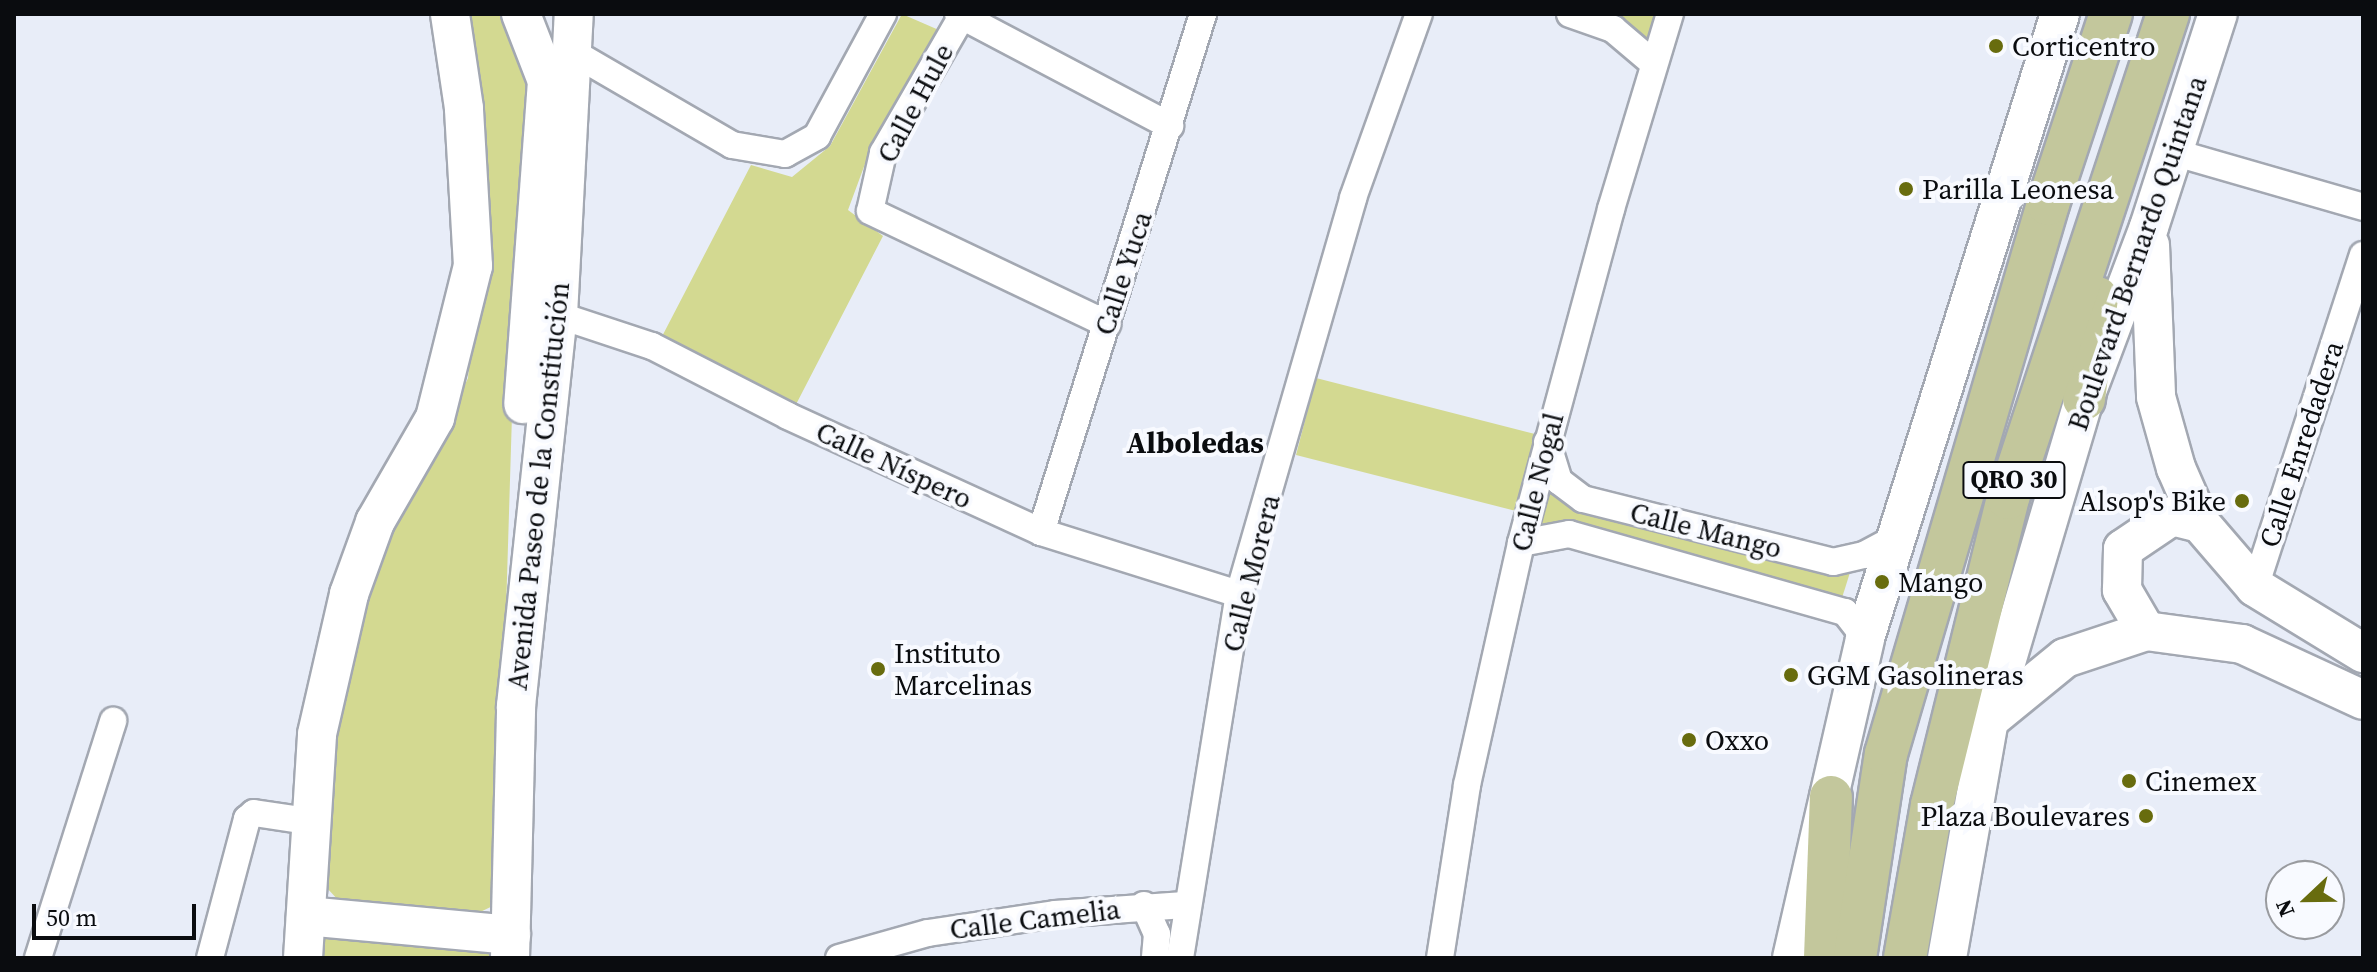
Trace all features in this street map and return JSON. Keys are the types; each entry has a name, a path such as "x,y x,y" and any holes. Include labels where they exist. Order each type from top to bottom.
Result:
{"main road":[{"name":"QRO 30","path":"1855,958 1886,754 2044,219 2111,14"},
{"name":"Boulevard Bernardo Quintana","path":"1905,958 1932,805 2008,498 2168,14"},
{"path":"2084,399 2089,330 2128,177 2122,156"},
{"path":"1825,958 1831,797"}],"street":[{"path":"516,706 517,503 547,81 521,14"},
{"name":"Avenida Paseo de la Constitución","path":"510,946 516,706 558,315 574,14"},
{"path":"574,53 732,145 785,154 817,136 883,14"},
{"name":"Calle Yuca","path":"1041,532 1203,14"},
{"name":"Calle Morera","path":"1180,958 1185,905 1239,594 1294,417 1353,198 1419,14"},
{"path":"1570,14 1613,29 1653,63"},
{"name":"Calle Nogal","path":"1440,958 1467,785 1521,543 1653,63 1670,14"},
{"path":"1792,958 1865,638 2060,14"},
{"name":"Boulevard Bernardo Quintana","path":"1947,958 1989,720 2084,399 2149,227 2218,14"},
{"name":"Calle Hule","path":"1107,324 870,211 883,153 960,15 1170,126"},
{"path":"303,958 308,821 317,734 349,594 375,522 435,418 473,266 448,21"},
{"path":"2173,152 2363,207"},
{"path":"2149,227 2156,397 2176,468 2200,523 2255,587 2363,653"},
{"name":"Calle Enredadera","path":"2255,587 2363,255"},
{"name":"Calle Níspero","path":"558,315 652,346 788,416 1041,532 1239,594"},
{"name":"Calle Mango","path":"1547,441 1559,481 1583,499 1833,562 1864,555 1896,538"},
{"path":"2146,631 2122,590 2123,549 2172,516 2200,523"},
{"path":"1694,572 1705,530"},
{"name":"Calle Mango","path":"1521,543 1569,534 1694,572 1845,612 1865,638"},
{"path":"1989,720 2065,658 2146,631 2242,644 2363,700"},
{"path":"38,958 113,721"},
{"path":"210,958 247,819 254,813 308,821"},
{"path":"1144,905 1157,934 1155,958"},
{"name":"Calle Camelia","path":"839,958 928,933 1144,905 1185,905"},
{"path":"306,916 510,946"}],"green space":[{"path":"454,14 509,14 532,86 514,350 497,904 478,913 340,902 326,887 337,718 361,602 393,518 443,433 468,378 477,273"},
{"path":"902,14 948,34 872,145 848,210 883,236 789,418 656,348 751,165 792,177 830,146"},
{"path":"1591,14 1661,14 1649,49"},
{"path":"1316,378 1535,434 1516,511 1296,455"},
{"path":"1550,484 1853,563 1841,601 1536,529"},
{"path":"322,931 499,943 499,958 320,958"}],"place":[{"name":"Corticentro","path":"1996,46"},
{"name":"Parilla Leonesa","path":"1906,189"},
{"name":"Alsop's Bike","path":"2242,501"},
{"name":"Mango","path":"1882,582"},
{"name":"Instituto Marcelinas","path":"878,669"},
{"name":"GGM Gasolineras","path":"1791,675"},
{"name":"Oxxo","path":"1689,740"},
{"name":"Cinemex","path":"2129,781"},
{"name":"Plaza Boulevares","path":"2146,816"}],"district":[{"name":"Alboledas","path":"1195,443"}]}
